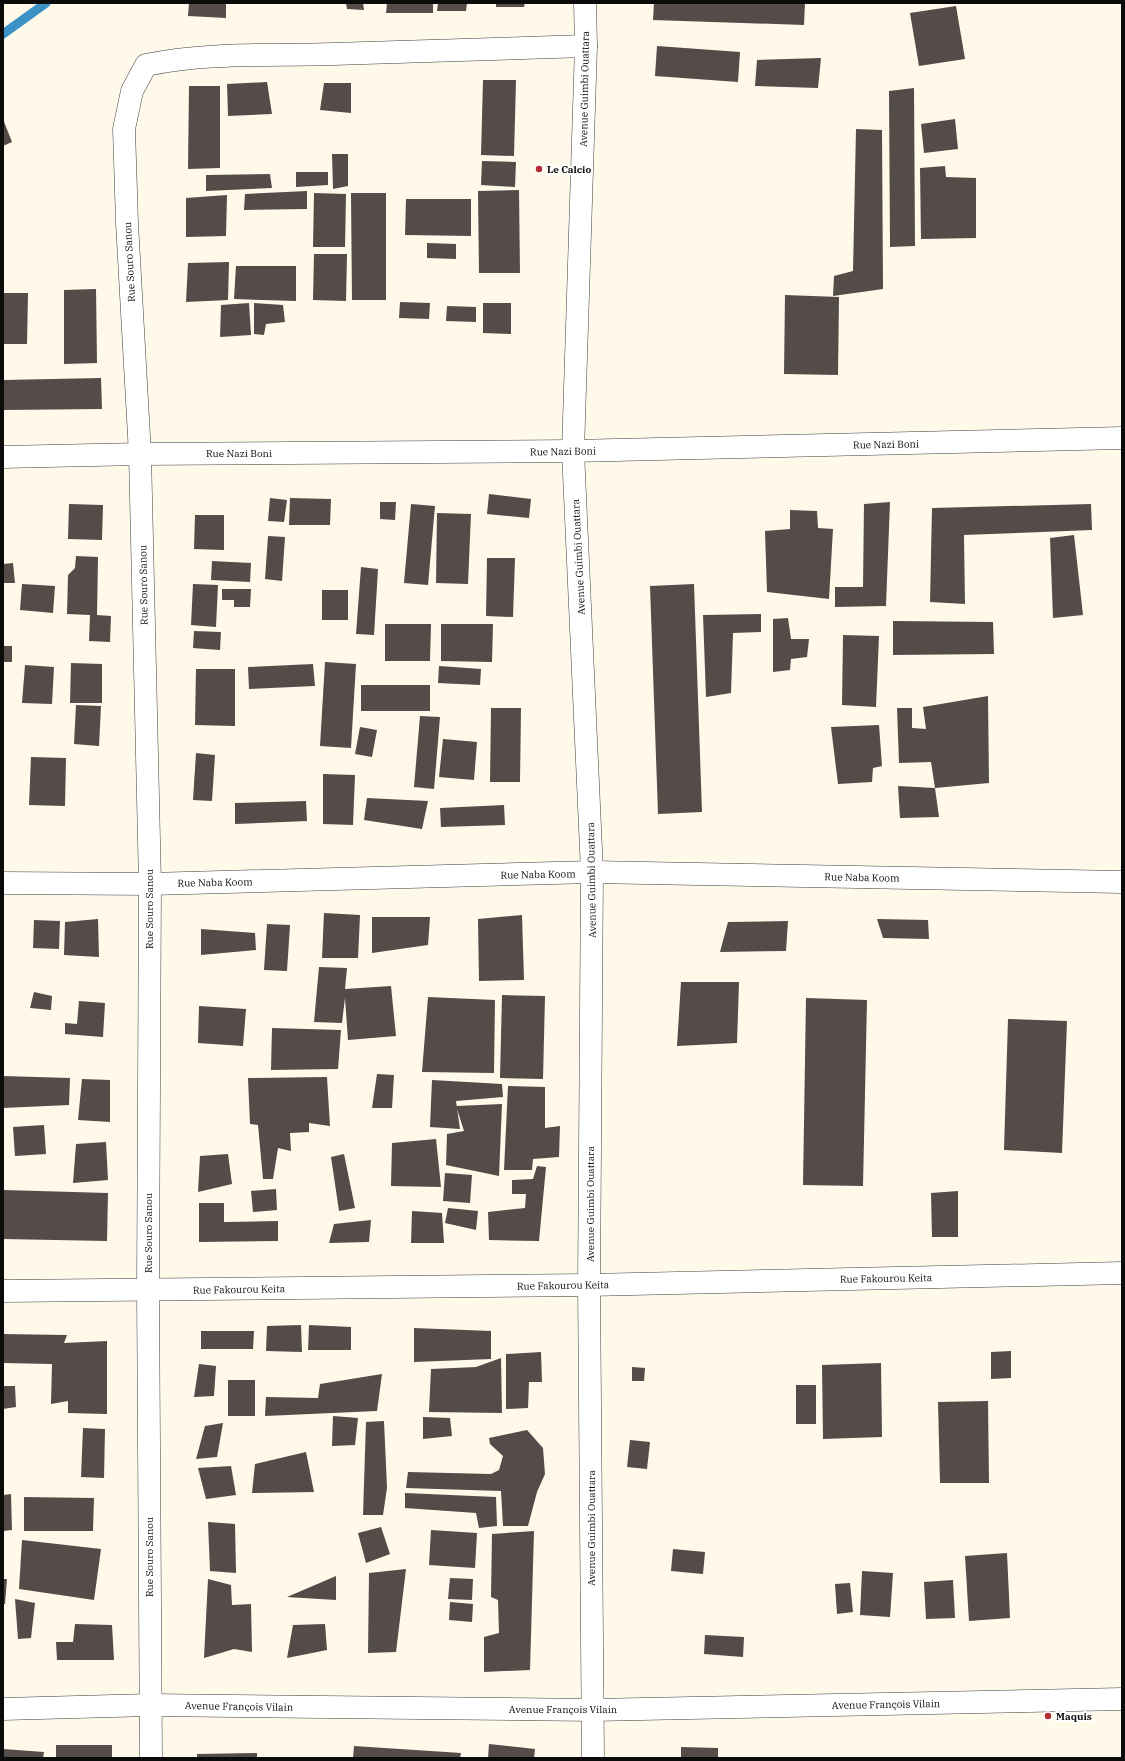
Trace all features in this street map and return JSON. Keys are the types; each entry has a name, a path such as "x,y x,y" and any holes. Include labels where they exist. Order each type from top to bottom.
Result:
{"street":[{"name":"Avenue Guimbi Ouattara","path":"585,3 586,46 573,451 592,872 589,1285 593,1710 592,1758"},
{"name":"Rue Souro Sanou","path":"151,1758 148,1290 150,884 140,454 127,223 124,129 132,91 146,65 175,59 216,56 586,46"},
{"name":"Rue Nazi Boni","path":"3,457 140,454 573,451 1122,438"},
{"name":"Rue Naba Koom","path":"3,883 150,884 592,872 1122,882"},
{"name":"Rue Fakourou Keita","path":"3,1291 589,1285 1122,1273"},
{"name":"Avenue François Vilain","path":"3,1709 150,1705 593,1710 1122,1698"}],"building":[{"path":"189,3 226,3 226,18 188,16"},
{"path":"346,3 363,3 364,10 347,9"},
{"path":"387,3 433,3 433,13 386,13"},
{"path":"438,3 467,3 466,11 437,11"},
{"path":"496,3 525,3 524,7 496,7"},
{"path":"654,3 805,3 804,25 653,20"},
{"path":"956,6 965,59 919,66 910,13"},
{"path":"657,46 740,52 738,82 655,76"},
{"path":"821,58 818,88 755,86 757,60"},
{"path":"483,80 516,80 514,156 481,155"},
{"path":"267,82 272,114 228,116 227,84"},
{"path":"324,83 351,83 351,113 320,110"},
{"path":"189,86 220,86 220,168 188,169"},
{"path":"914,88 915,246 890,247 889,91"},
{"path":"3,119 12,142 3,146"},
{"path":"955,119 958,149 924,153 921,124"},
{"path":"856,129 882,130 883,289 833,296 834,276 853,271"},
{"path":"332,154 348,154 348,186 333,189"},
{"path":"482,161 516,162 515,187 481,185"},
{"path":"945,166 946,177 976,178 976,238 921,239 920,168"},
{"path":"296,172 328,172 328,185 296,187"},
{"path":"270,174 272,188 206,191 206,175"},
{"path":"519,190 520,273 479,273 478,191"},
{"path":"307,191 307,209 244,210 245,194"},
{"path":"314,193 346,194 345,247 313,247"},
{"path":"351,193 386,193 386,300 352,300"},
{"path":"227,195 226,236 186,237 186,198"},
{"path":"406,199 471,199 471,236 405,235"},
{"path":"427,243 456,244 456,259 427,258"},
{"path":"314,254 347,254 346,301 313,300"},
{"path":"229,262 228,300 186,302 188,263"},
{"path":"236,266 296,266 296,301 234,299"},
{"path":"96,289 97,363 64,364 64,290"},
{"path":"3,293 28,293 27,344 3,344"},
{"path":"785,295 839,297 838,375 784,374"},
{"path":"400,302 430,303 429,319 399,318"},
{"path":"249,303 251,335 220,337 221,305"},
{"path":"254,303 283,305 285,322 266,324 264,335 254,334"},
{"path":"483,303 511,303 511,334 483,333"},
{"path":"447,306 476,307 476,322 446,321"},
{"path":"101,378 102,409 3,410 3,380"},
{"path":"489,494 531,499 529,518 487,514"},
{"path":"270,498 287,500 284,522 268,521"},
{"path":"290,498 331,499 330,525 289,525"},
{"path":"380,502 396,502 395,520 380,519"},
{"path":"890,502 886,606 835,607 835,587 863,587 864,504"},
{"path":"69,504 103,505 102,540 68,539"},
{"path":"411,504 435,506 428,585 404,583"},
{"path":"1091,504 1092,530 964,535 965,604 930,602 932,508"},
{"path":"790,510 817,511 818,528 833,529 829,599 767,592 765,531 790,529"},
{"path":"437,513 471,514 468,584 436,583"},
{"path":"195,515 224,515 224,550 194,549"},
{"path":"1074,535 1083,615 1053,618 1050,538"},
{"path":"268,536 285,537 282,581 265,579"},
{"path":"76,556 98,557 97,615 111,616 110,642 89,641 90,615 67,614 68,575 75,568"},
{"path":"487,558 515,558 513,617 486,616"},
{"path":"212,561 251,563 250,582 211,580"},
{"path":"13,563 15,583 3,583 3,564"},
{"path":"361,567 378,569 374,635 356,634"},
{"path":"22,584 55,586 53,613 20,610"},
{"path":"193,584 218,585 216,627 191,625"},
{"path":"694,584 702,812 658,814 650,586"},
{"path":"222,589 251,589 250,607 234,607 234,600 222,600"},
{"path":"322,590 348,590 348,620 322,620"},
{"path":"761,614 761,632 733,633 731,693 706,697 703,615"},
{"path":"788,618 791,639 809,639 807,657 791,659 790,670 773,672 773,619"},
{"path":"893,621 993,622 994,654 893,655"},
{"path":"385,624 431,624 430,661 385,661"},
{"path":"441,624 493,624 492,662 441,661"},
{"path":"194,631 221,632 220,650 193,648"},
{"path":"843,635 879,636 876,707 842,705"},
{"path":"3,646 12,646 12,662 3,662"},
{"path":"325,662 356,664 351,748 320,746"},
{"path":"71,663 102,664 102,703 70,703"},
{"path":"313,664 315,686 249,689 248,667"},
{"path":"25,665 54,667 52,704 22,703"},
{"path":"439,666 481,669 480,685 438,683"},
{"path":"196,669 235,669 235,726 195,725"},
{"path":"361,685 430,685 430,711 361,711"},
{"path":"988,696 989,783 935,788 931,762 899,763 897,708 912,708 912,728 926,729 923,707"},
{"path":"76,705 101,706 99,746 74,744"},
{"path":"491,708 521,708 520,782 490,782"},
{"path":"420,716 440,717 434,789 414,787"},
{"path":"879,725 882,766 873,768 872,782 838,784 831,727"},
{"path":"360,727 377,730 372,757 355,754"},
{"path":"443,739 477,742 474,780 439,777"},
{"path":"196,753 215,755 212,801 193,800"},
{"path":"31,757 66,758 65,806 29,805"},
{"path":"323,774 355,775 353,825 323,824"},
{"path":"898,786 935,788 939,817 900,818"},
{"path":"367,798 428,801 422,829 364,820"},
{"path":"306,801 307,821 235,824 235,803"},
{"path":"504,805 505,825 441,827 440,808"},
{"path":"324,913 360,915 358,958 322,958"},
{"path":"522,915 524,980 479,981 478,919"},
{"path":"372,917 430,917 428,945 372,953"},
{"path":"98,919 99,957 64,955 65,922"},
{"path":"877,919 928,920 929,939 883,938"},
{"path":"34,920 60,921 59,949 33,948"},
{"path":"788,921 786,951 720,952 728,922"},
{"path":"267,924 290,925 287,971 264,970"},
{"path":"201,929 255,933 256,950 201,955"},
{"path":"319,967 347,968 345,989 391,986 396,1036 348,1040 345,998 342,1023 314,1022"},
{"path":"681,982 739,982 737,1043 677,1046"},
{"path":"34,992 52,996 51,1010 30,1008"},
{"path":"502,995 545,996 543,1079 500,1078"},
{"path":"428,997 495,1000 494,1073 422,1072"},
{"path":"806,998 867,1000 863,1186 803,1185"},
{"path":"79,1001 105,1003 103,1037 65,1034 65,1023 77,1024"},
{"path":"199,1006 246,1009 243,1046 198,1043"},
{"path":"1008,1019 1067,1021 1062,1153 1004,1150"},
{"path":"272,1028 341,1030 338,1069 271,1070"},
{"path":"377,1074 394,1075 392,1108 372,1108"},
{"path":"3,1076 70,1078 69,1105 3,1108"},
{"path":"327,1077 330,1126 309,1123 309,1132 290,1133 291,1151 278,1148 273,1179 263,1179 258,1125 250,1124 248,1078"},
{"path":"82,1079 110,1080 110,1122 78,1120"},
{"path":"432,1080 502,1084 503,1097 456,1101 460,1129 430,1127"},
{"path":"508,1086 545,1087 545,1128 560,1126 559,1157 533,1159 532,1170 504,1170"},
{"path":"502,1104 499,1176 446,1165 447,1134 464,1131 456,1106"},
{"path":"44,1125 46,1154 15,1156 13,1127"},
{"path":"436,1139 441,1187 391,1186 392,1143"},
{"path":"106,1142 108,1180 73,1183 76,1144"},
{"path":"228,1154 232,1184 198,1192 200,1156"},
{"path":"344,1154 355,1208 339,1211 331,1157"},
{"path":"537,1166 546,1167 539,1241 489,1240 488,1212 525,1208 526,1194 512,1194 512,1180 533,1179"},
{"path":"445,1173 472,1175 470,1203 443,1201"},
{"path":"276,1189 277,1210 253,1212 251,1191"},
{"path":"3,1190 108,1193 107,1241 3,1239"},
{"path":"958,1191 958,1237 932,1237 931,1193"},
{"path":"199,1203 224,1203 224,1222 278,1221 278,1241 199,1242"},
{"path":"448,1208 478,1211 476,1230 445,1223"},
{"path":"412,1211 442,1213 444,1243 411,1243"},
{"path":"371,1220 369,1242 329,1243 334,1224"},
{"path":"301,1325 302,1352 266,1351 267,1326"},
{"path":"309,1325 351,1327 351,1350 308,1350"},
{"path":"414,1328 491,1331 491,1359 414,1362"},
{"path":"201,1331 254,1331 253,1349 201,1349"},
{"path":"3,1334 67,1335 64,1343 107,1341 107,1414 68,1413 68,1401 51,1404 52,1364 3,1363"},
{"path":"1011,1351 1011,1378 991,1379 991,1352"},
{"path":"541,1352 542,1382 529,1382 528,1408 506,1409 506,1354"},
{"path":"501,1358 502,1413 429,1412 431,1369 476,1367"},
{"path":"881,1363 882,1437 823,1439 822,1365"},
{"path":"199,1364 216,1366 214,1396 194,1397"},
{"path":"632,1367 645,1368 644,1381 632,1381"},
{"path":"382,1374 377,1411 265,1416 266,1397 318,1398 320,1384"},
{"path":"228,1380 255,1380 255,1416 228,1416"},
{"path":"796,1385 816,1385 816,1424 796,1424"},
{"path":"3,1386 15,1386 16,1407 3,1409"},
{"path":"988,1401 989,1483 940,1483 938,1402"},
{"path":"333,1416 358,1418 355,1445 332,1446"},
{"path":"423,1417 450,1418 452,1436 423,1439"},
{"path":"384,1421 387,1488 383,1515 363,1515 366,1422"},
{"path":"223,1423 217,1457 196,1459 205,1426"},
{"path":"83,1428 105,1429 104,1478 81,1477"},
{"path":"527,1430 543,1448 545,1474 537,1492 528,1526 503,1526 501,1491 406,1488 408,1472 491,1474 499,1470 503,1456 490,1444 489,1438"},
{"path":"630,1440 650,1442 647,1469 627,1467"},
{"path":"306,1452 314,1492 252,1493 255,1464"},
{"path":"231,1466 236,1495 206,1499 198,1468"},
{"path":"405,1493 496,1497 497,1526 479,1528 476,1513 405,1508"},
{"path":"11,1494 12,1530 3,1531 3,1495"},
{"path":"24,1497 94,1498 93,1531 24,1531"},
{"path":"208,1522 235,1524 236,1573 210,1571"},
{"path":"381,1527 390,1554 366,1563 358,1533"},
{"path":"431,1530 477,1533 475,1568 429,1565"},
{"path":"534,1531 530,1670 484,1672 484,1637 499,1633 498,1600 491,1597 492,1534"},
{"path":"22,1540 101,1549 94,1600 19,1589"},
{"path":"673,1549 705,1552 703,1574 671,1571"},
{"path":"1007,1553 1010,1618 969,1621 965,1556"},
{"path":"406,1569 396,1652 368,1653 369,1573"},
{"path":"862,1571 893,1573 890,1617 860,1615"},
{"path":"336,1576 336,1600 287,1597"},
{"path":"450,1578 473,1579 472,1600 448,1599"},
{"path":"3,1579 7,1579 5,1604 3,1604"},
{"path":"208,1579 231,1585 232,1605 251,1604 252,1652 234,1649 204,1658"},
{"path":"953,1580 955,1618 926,1619 924,1582"},
{"path":"850,1583 853,1612 837,1614 835,1584"},
{"path":"15,1599 35,1603 31,1638 18,1639"},
{"path":"450,1602 473,1604 472,1622 449,1620"},
{"path":"75,1624 112,1625 114,1660 57,1660 56,1642 73,1642"},
{"path":"325,1624 327,1650 287,1658 293,1625"},
{"path":"705,1635 744,1637 743,1657 704,1654"},
{"path":"489,1744 535,1749 534,1758 488,1758"},
{"path":"56,1745 112,1745 112,1758 56,1758"},
{"path":"354,1746 461,1753 460,1758 353,1758"},
{"path":"681,1747 718,1748 718,1758 681,1758"},
{"path":"3,1749 44,1752 43,1758 3,1758"},
{"path":"257,1753 257,1758 197,1758 197,1754"}],"waterway":[{"path":"3,34 46,3"}],"place":[{"name":"Le Calcio","path":"539,169"},
{"name":"Maquis","path":"1048,1716"}]}
